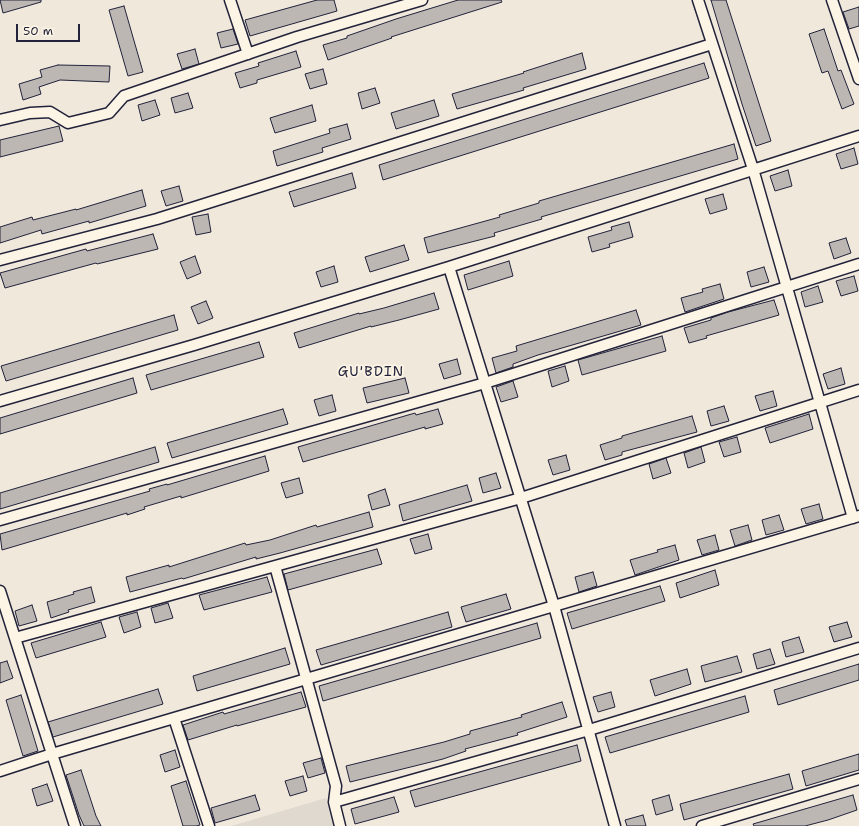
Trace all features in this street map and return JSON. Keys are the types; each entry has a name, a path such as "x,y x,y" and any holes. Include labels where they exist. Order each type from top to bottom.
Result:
{"street":[{"path":"230,0 248,54"},
{"path":"0,120 30,113 50,112 68,123 109,113 124,96 297,37 422,0"},
{"path":"0,771 52,754 856,517 820,403 753,169 698,0"},
{"path":"832,0 859,79"},
{"path":"0,260 157,219 712,44"},
{"path":"0,400 194,345 449,267 859,136"},
{"path":"0,520 485,383 859,264"},
{"path":"449,267 554,606 615,826"},
{"path":"15,638 521,498 859,390"},
{"path":"275,566 336,786 334,802 340,826"},
{"path":"0,591 75,826"},
{"path":"334,802 589,730 859,648"},
{"path":"174,718 209,826"},
{"path":"702,826 859,779"}],"shaded area":[{"path":"326,798 333,826 231,826"}],"building":[{"path":"0,0 41,0 41,2 3,13"},
{"path":"317,0 334,0 337,11 250,36 245,20"},
{"path":"458,0 501,0 502,2 391,37 392,38 328,60 323,45 347,38 347,36 396,19"},
{"path":"711,0 726,0 771,141 756,146"},
{"path":"124,6 143,72 128,76 109,10"},
{"path":"859,7 859,26 849,29 843,12"},
{"path":"233,29 238,44 221,48 217,33"},
{"path":"824,29 838,71 841,70 854,104 842,109 828,71 822,73 809,34"},
{"path":"195,49 199,64 182,69 177,54"},
{"path":"296,51 301,67 257,80 257,83 240,88 235,73 259,66 258,63"},
{"path":"582,53 586,69 523,88 524,90 457,109 452,94 524,73 523,72"},
{"path":"704,63 709,78 383,180 379,165"},
{"path":"58,65 110,66 109,82 60,80 39,87 41,94 23,100 19,84 42,77 40,70"},
{"path":"323,69 327,84 310,89 305,74"},
{"path":"375,88 380,103 362,109 358,93"},
{"path":"188,93 193,108 175,113 171,98"},
{"path":"155,100 160,115 142,121 138,105"},
{"path":"434,100 439,116 396,129 391,113"},
{"path":"312,105 316,121 275,133 270,118"},
{"path":"347,124 351,139 322,148 323,152 277,166 273,151 330,133 329,129"},
{"path":"59,126 63,141 0,157 0,140"},
{"path":"734,144 738,159 541,217 542,219 494,233 495,236 428,253 424,238 500,217 499,215 539,203 539,201"},
{"path":"854,148 858,164 841,169 836,154"},
{"path":"788,170 792,186 775,191 770,176"},
{"path":"352,173 356,188 294,207 289,192"},
{"path":"179,186 183,201 166,206 161,191"},
{"path":"142,190 146,206 89,223 89,221 42,234 41,230 0,243 0,227 32,217 33,220 76,210"},
{"path":"723,194 727,209 710,214 705,199"},
{"path":"208,214 211,232 196,235 192,217"},
{"path":"629,222 633,237 609,244 610,247 592,252 588,237 612,230 611,227"},
{"path":"153,234 158,249 96,263 5,288 0,273 86,249 87,251"},
{"path":"846,238 851,253 834,259 829,243"},
{"path":"404,245 409,260 370,272 365,257"},
{"path":"195,256 201,273 187,279 180,262"},
{"path":"509,261 513,276 468,290 464,275"},
{"path":"334,266 338,282 321,287 316,272"},
{"path":"764,267 769,282 751,287 747,272"},
{"path":"854,276 858,291 841,296 836,281"},
{"path":"720,284 724,299 685,312 681,298 703,292 702,289"},
{"path":"818,286 823,302 805,307 801,292"},
{"path":"434,293 439,309 371,326 299,348 294,333 359,313 384,308"},
{"path":"774,300 779,315 706,336 707,338 689,343 684,328 711,320 711,318 728,312"},
{"path":"206,301 213,318 198,324 191,307"},
{"path":"636,310 641,325 538,355 513,364 513,367 496,373 492,358 517,351 516,346"},
{"path":"174,315 178,330 6,381 1,366"},
{"path":"662,336 666,351 582,375 578,360"},
{"path":"259,342 264,357 151,390 146,375"},
{"path":"457,359 461,374 444,379 439,364"},
{"path":"565,366 569,381 552,387 548,371"},
{"path":"841,368 845,384 828,389 823,374"},
{"path":"133,378 137,393 0,434 0,418"},
{"path":"405,378 409,393 367,403 363,388"},
{"path":"513,381 518,397 501,402 496,387"},
{"path":"773,391 777,406 760,411 755,396"},
{"path":"332,395 336,411 319,416 314,400"},
{"path":"724,406 729,421 711,426 707,411"},
{"path":"283,409 288,424 172,458 167,443"},
{"path":"438,409 443,424 425,429 425,427 303,462 298,447 415,413 416,415"},
{"path":"809,414 813,429 770,443 765,428"},
{"path":"692,416 697,432 622,452 622,455 605,460 600,445 622,438 622,436"},
{"path":"737,437 741,452 724,457 719,442"},
{"path":"155,447 159,462 0,509 0,493"},
{"path":"701,447 705,462 688,468 684,453"},
{"path":"566,455 570,470 553,475 548,460"},
{"path":"265,456 269,471 181,498 181,496 144,507 145,509 127,515 127,513 2,550 0,534"},
{"path":"666,458 671,473 653,479 649,464"},
{"path":"496,473 501,488 483,493 479,478"},
{"path":"299,478 303,493 286,498 281,483"},
{"path":"467,485 472,501 403,521 399,505"},
{"path":"385,489 390,505 372,510 368,495"},
{"path":"819,504 823,519 806,524 801,509"},
{"path":"369,512 373,527 280,553 256,559 256,557 183,579 182,578 130,592 126,577 169,565 169,567 245,543 246,545 270,540 316,525 317,527"},
{"path":"779,515 784,530 766,535 762,520"},
{"path":"748,525 752,540 735,546 730,530"},
{"path":"428,534 432,549 415,554 410,539"},
{"path":"715,535 719,550 702,555 697,540"},
{"path":"675,545 679,560 635,575 630,560 658,552 657,550"},
{"path":"377,549 382,564 288,590 284,574"},
{"path":"715,570 719,585 680,598 676,583"},
{"path":"593,572 597,586 579,592 575,577"},
{"path":"267,577 272,592 204,610 199,595"},
{"path":"660,586 665,601 572,629 567,613"},
{"path":"91,587 95,602 68,610 69,612 51,618 47,602"},
{"path":"506,594 511,609 466,622 461,607"},
{"path":"168,603 173,618 155,623 151,608"},
{"path":"32,605 37,621 19,626 15,611"},
{"path":"137,612 141,627 124,633 119,617"},
{"path":"448,612 452,627 321,665 316,650"},
{"path":"101,622 106,637 36,658 31,643"},
{"path":"847,622 852,637 834,642 829,627"},
{"path":"537,623 541,638 323,701 319,686"},
{"path":"799,637 804,652 786,657 782,642"},
{"path":"285,648 290,664 197,691 193,676"},
{"path":"770,649 775,664 757,669 753,654"},
{"path":"737,656 742,672 705,682 701,666"},
{"path":"7,661 13,678 0,683 0,663"},
{"path":"859,664 859,680 778,705 774,690"},
{"path":"687,669 691,684 655,696 650,680"},
{"path":"158,689 163,704 53,737 48,722"},
{"path":"301,692 306,707 237,725 188,740 183,725 223,712 224,714"},
{"path":"611,692 615,707 598,712 593,697"},
{"path":"21,695 38,751 23,756 6,700"},
{"path":"745,696 749,712 610,753 605,737"},
{"path":"562,702 567,717 517,733 518,735 465,749 466,751 443,759 350,782 346,766 444,742 470,734 470,731 522,717 521,715"},
{"path":"577,745 581,761 415,807 410,791"},
{"path":"175,750 180,767 165,772 160,755"},
{"path":"859,754 859,770 806,786 802,771"},
{"path":"321,758 325,773 308,778 303,763"},
{"path":"81,770 96,816 101,826 84,826 79,815 66,775"},
{"path":"789,774 793,789 684,820 680,804"},
{"path":"303,776 307,791 290,796 285,781"},
{"path":"186,781 200,825 183,826 171,786"},
{"path":"47,784 53,801 37,806 32,789"},
{"path":"255,795 260,810 215,823 211,808"},
{"path":"669,795 673,810 656,815 652,800"},
{"path":"853,795 857,810 828,820 805,826 754,826 753,824"},
{"path":"394,797 399,812 355,824 351,809"},
{"path":"643,815 646,826 627,826 625,820"}],"district":[{"name":"GU'BDIN","path":"371,372"}]}
